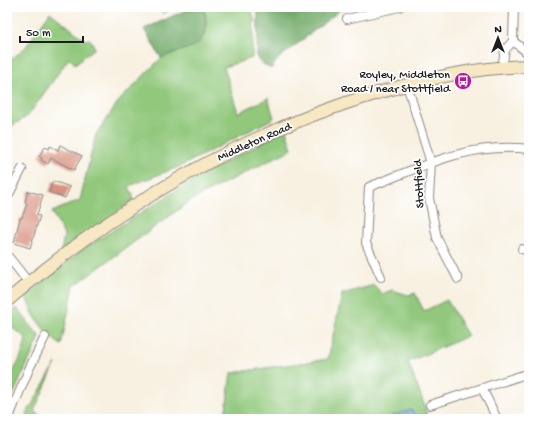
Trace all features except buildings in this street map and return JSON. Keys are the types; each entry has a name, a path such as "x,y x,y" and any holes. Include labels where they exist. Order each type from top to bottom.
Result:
{"main road":[{"name":"Middleton Road","path":"11,298 90,236 135,205 216,158 283,127 354,100 407,85 502,67 529,66"}],"street":[{"path":"347,19 399,7"},
{"path":"502,67 506,50 513,41 514,7"},
{"path":"513,41 529,54"},
{"name":"Stottfield","path":"407,85 431,163 428,198 437,238 458,279"},
{"path":"381,277 366,243 369,187 431,163 475,149 499,147 529,149"},
{"path":"7,198 22,169"},
{"path":"7,254 29,284"},
{"path":"12,419 9,417 29,369 45,337"},
{"path":"430,405 529,373"},
{"path":"482,388 497,419"}],"green space":[{"path":"204,7 251,7 254,19 252,58 224,67 238,113 268,98 274,118 181,166 129,186 134,199 60,256 64,235 52,212 80,200 96,134 118,102 161,58 176,52 207,27"},
{"path":"204,7 205,31 202,39 192,47 161,58 144,29 186,10"},
{"path":"256,7 344,7 278,59 271,69 259,61 257,55 258,16"},
{"path":"50,12 85,40 90,39 95,48 75,64 69,58 28,116 7,129 7,63 25,48"},
{"path":"286,130 292,149 193,199 74,286 61,345 39,324 26,296 83,249 199,176"},
{"path":"374,285 382,294 392,290 408,295 415,293 424,311 447,300 468,336 408,362 428,419 227,419 225,417 231,373 328,359 342,294"},
{"path":"17,308 40,337 10,401 7,400 7,378 20,360 26,338 7,324 7,315"},
{"path":"56,363 34,411 45,419 30,419 26,415"}],"water":[{"path":"411,410 419,419 391,419 392,416"}],"waterway":[{"path":"163,13 170,7"}],"place":[{"name":"Royley, Middleton Road / near Stottfield","path":"463,81"}]}
